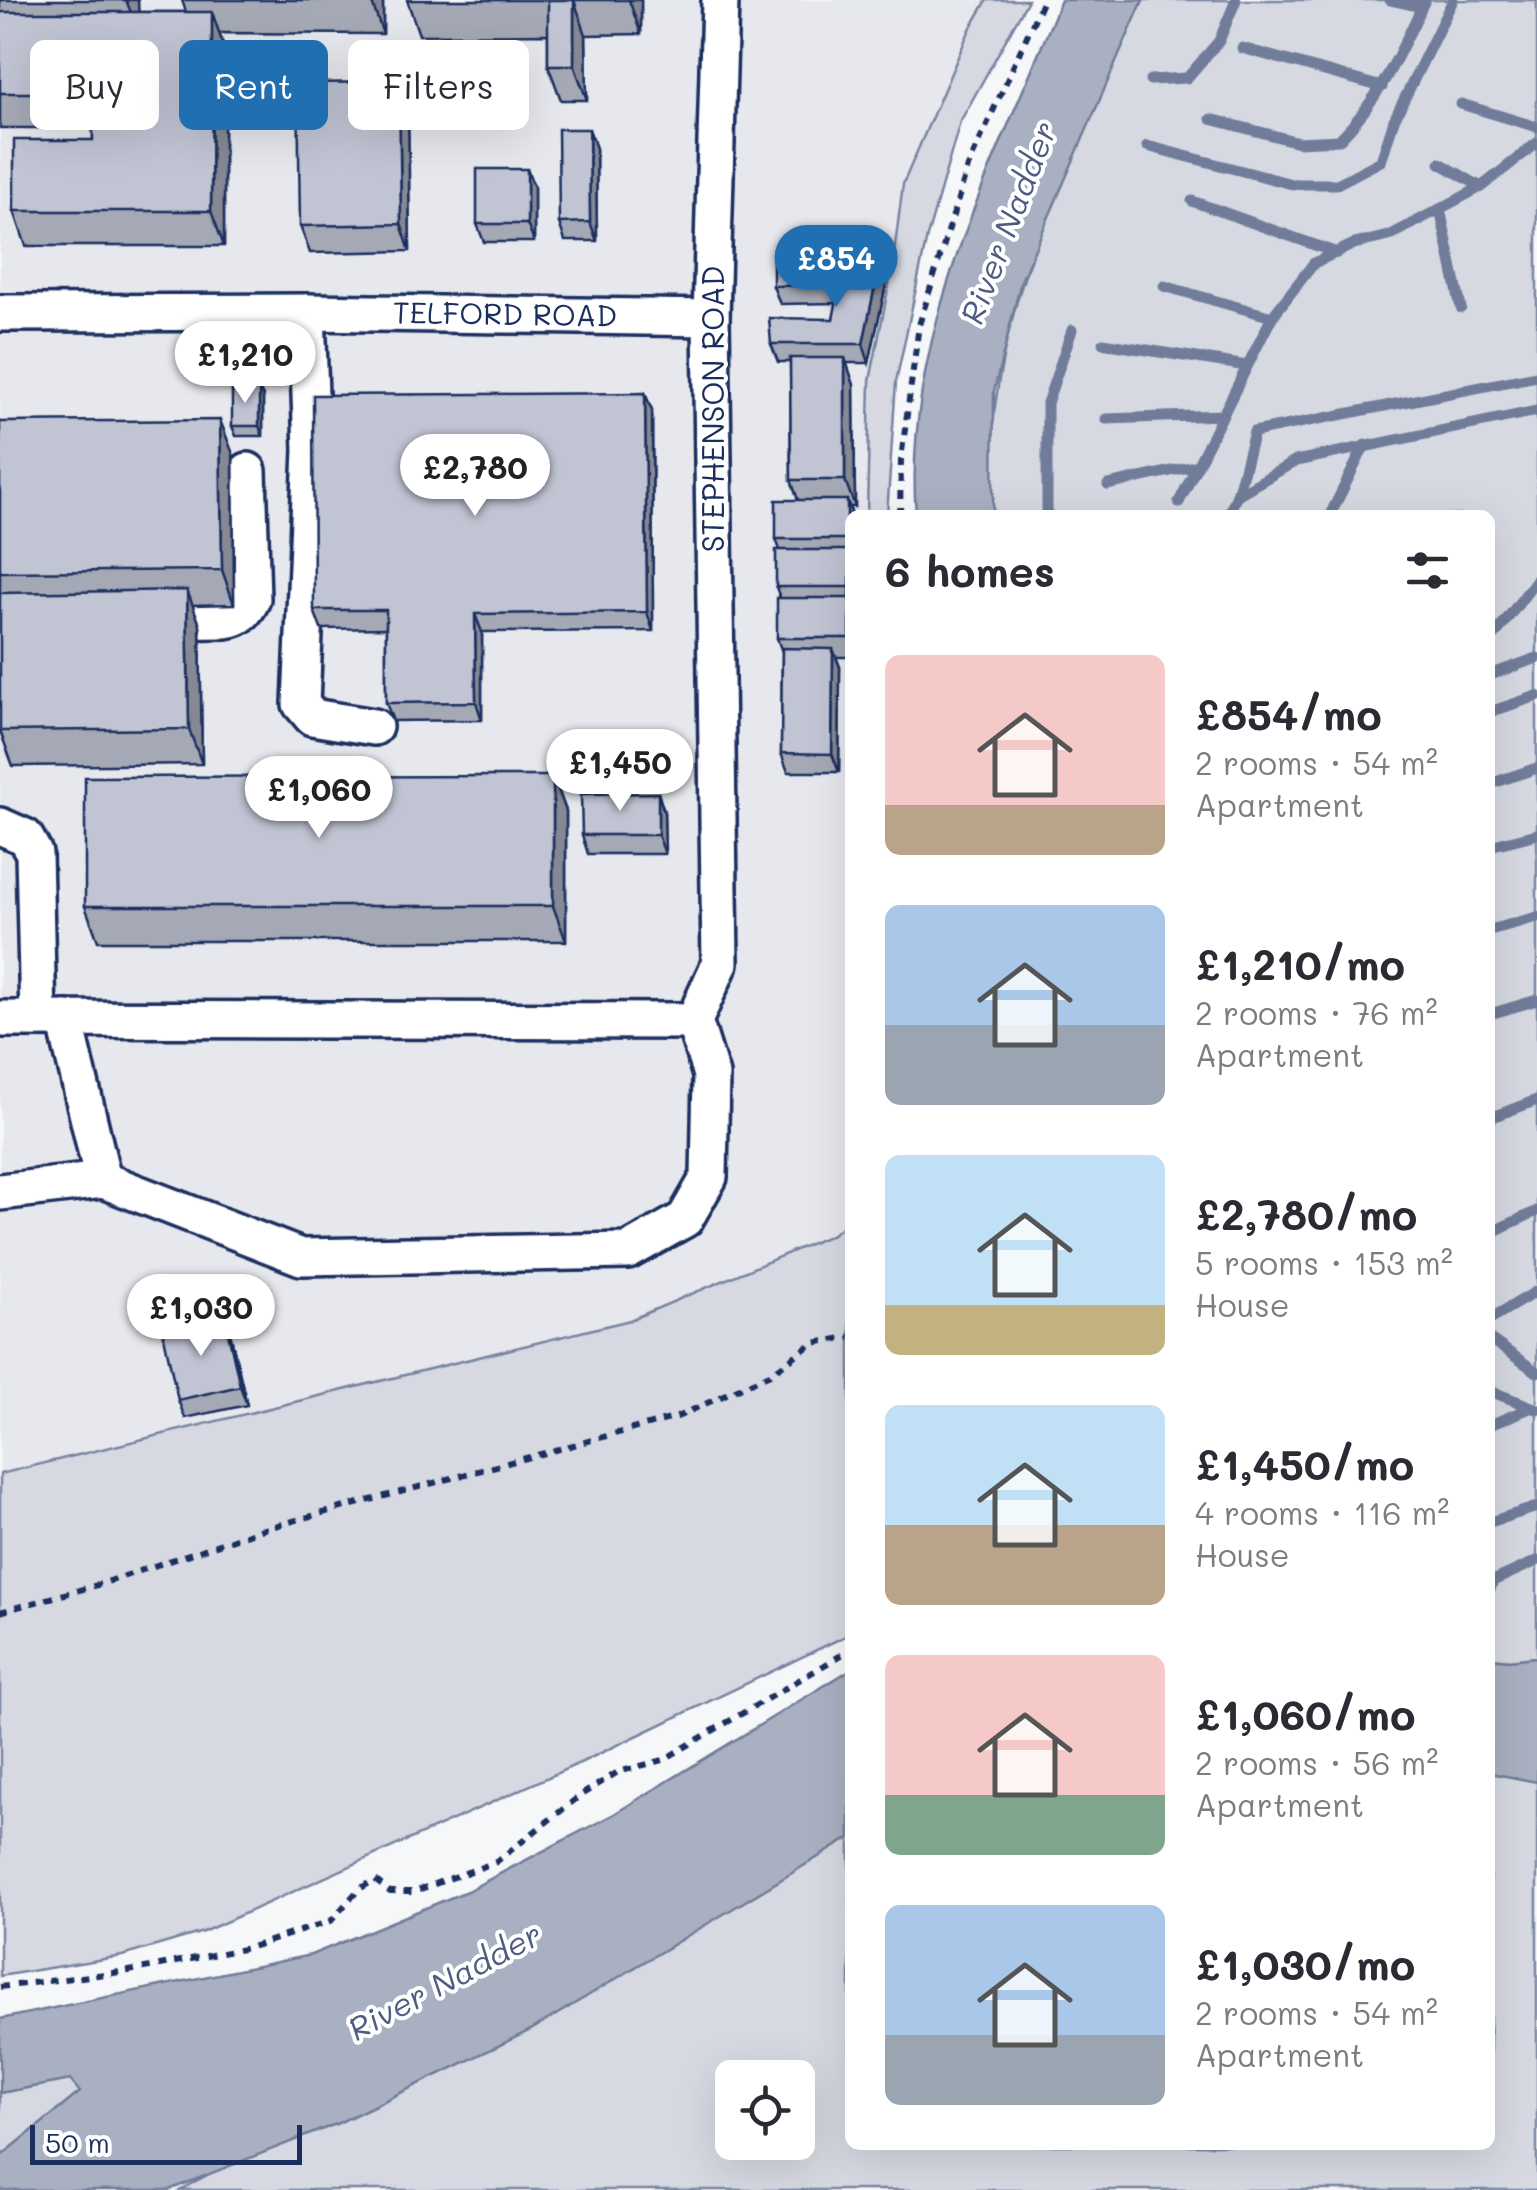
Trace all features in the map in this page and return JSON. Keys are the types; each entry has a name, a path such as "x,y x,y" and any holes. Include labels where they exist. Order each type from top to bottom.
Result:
{"lane":[{"name":"STEPHENSON ROAD","path":"694,1021 720,963 711,318 720,0"},
{"name":"TELFORD ROAD","path":"0,312 711,318"},
{"path":"307,312 312,450 301,704 312,717 374,726"},
{"path":"113,622 226,620 237,618 247,609 252,599 248,471"},
{"path":"0,826 24,836 34,853 51,1019 103,1180"},
{"path":"0,1018 694,1021 711,1075 709,1177 685,1219 628,1251 300,1257 103,1180 0,1192"}],"path":[{"path":"900,510 901,459 919,325 968,166 1042,0"},
{"path":"0,1612 101,1584 260,1530 677,1417 770,1374 813,1343 845,1339"},
{"path":"0,1987 129,1971 248,1948 331,1922 359,1889 375,1880 390,1892 412,1892 496,1862 618,1772 663,1760 845,1653"}],"shaded area":[{"path":"0,0 987,0 970,29 903,184 892,269 870,381 867,510 845,510 845,1225 831,1235 630,1320 0,1474"},
{"path":"987,0 1028,0 960,122 927,237 896,382 887,510 867,510 870,381 892,269 903,184 970,29"},
{"path":"1143,0 1537,0 1537,1657 1495,1659 1495,510 993,510 992,446 999,379 1013,314 1034,249"},
{"path":"845,1225 845,1636 582,1762 203,1932 122,1956 0,1976 0,1474 630,1320 831,1235"},
{"path":"1495,1743 1537,1754 1537,2190 180,2190 845,1821 845,2150 1495,2150"},
{"path":"70,2080 81,2092 0,2157 0,2093"}],"water":[{"name":"River Nadder","path":"1061,0 1143,0 1021,281 994,391 993,510 916,510 916,448 923,381 938,315 982,187"},
{"path":"1537,1657 1537,1782 1495,1774 1495,1659"},
{"name":"River Nadder","path":"845,1673 845,1841 531,2030 336,2124 169,2190 0,2190 0,2157 80,2092 70,2080 0,2093 0,2019 311,1955 467,1891 614,1814"}],"building":[{"path":"548,0 574,0 574,65 548,65"},
{"path":"0,12 212,12 212,40 179,40 179,130 211,130 211,211 14,211 14,140 93,140 93,130 159,130 159,40 30,40 30,93 0,93"},
{"path":"328,83 348,83 348,130 400,130 401,224 300,226 299,130 328,130"},
{"path":"558,129 589,129 590,222 559,223"},
{"path":"477,169 527,169 527,224 477,224"},
{"path":"773,256 829,256 829,285 773,286"},
{"path":"846,256 881,256 863,344 771,344 769,318 833,319"},
{"path":"790,358 845,358 845,480 791,480"},
{"path":"232,387 259,387 259,426 232,426"},
{"path":"645,393 647,612 475,614 476,702 386,703 386,610 314,610 313,395"},
{"path":"220,420 222,570 0,572 0,422"},
{"path":"776,500 847,500 845,539 776,539"},
{"path":"776,550 845,550 845,587 776,587"},
{"path":"187,590 189,729 0,731 0,593"},
{"path":"777,598 845,598 845,638 777,638"},
{"path":"782,648 833,649 832,754 781,753"},
{"path":"553,776 553,906 85,906 85,777"},
{"path":"658,793 658,835 582,835 581,794"},
{"path":"225,1319 240,1386 178,1400 163,1332"}],"waterway":[{"path":"1150,80 1187,78 1219,41 1236,0"},
{"path":"1390,0 1421,7"},
{"path":"1211,119 1298,142 1339,140 1378,91 1425,0"},
{"path":"1147,146 1292,184 1337,184 1381,161 1394,120 1453,0"},
{"path":"1242,48 1382,87"},
{"path":"1461,104 1537,127"},
{"path":"1179,502 1272,317 1314,263 1354,244 1389,236 1481,187 1537,143"},
{"path":"1440,163 1481,187"},
{"path":"1192,201 1337,253"},
{"path":"1440,209 1461,308"},
{"path":"1164,286 1272,317"},
{"path":"1047,510 1047,403 1072,330"},
{"path":"1103,343 1247,366"},
{"path":"1237,495 1254,432 1537,376"},
{"path":"1230,510 1237,495 1296,461 1537,411"},
{"path":"1106,419 1223,415"},
{"path":"1332,510 1365,445"},
{"path":"1108,485 1198,465"},
{"path":"1495,635 1537,579"},
{"path":"1495,673 1537,658"},
{"path":"1495,710 1537,696"},
{"path":"1495,782 1537,768"},
{"path":"1495,845 1537,834"},
{"path":"1495,929 1537,917"},
{"path":"1495,1013 1537,1000"},
{"path":"1495,1116 1537,1100"},
{"path":"1495,1231 1537,1211"},
{"path":"1495,1316 1537,1291"},
{"path":"1495,1343 1537,1372"},
{"path":"1495,1393 1537,1409"},
{"path":"1495,1423 1530,1408"},
{"path":"1495,1520 1537,1507"},
{"path":"1495,1580 1537,1561"}]}
